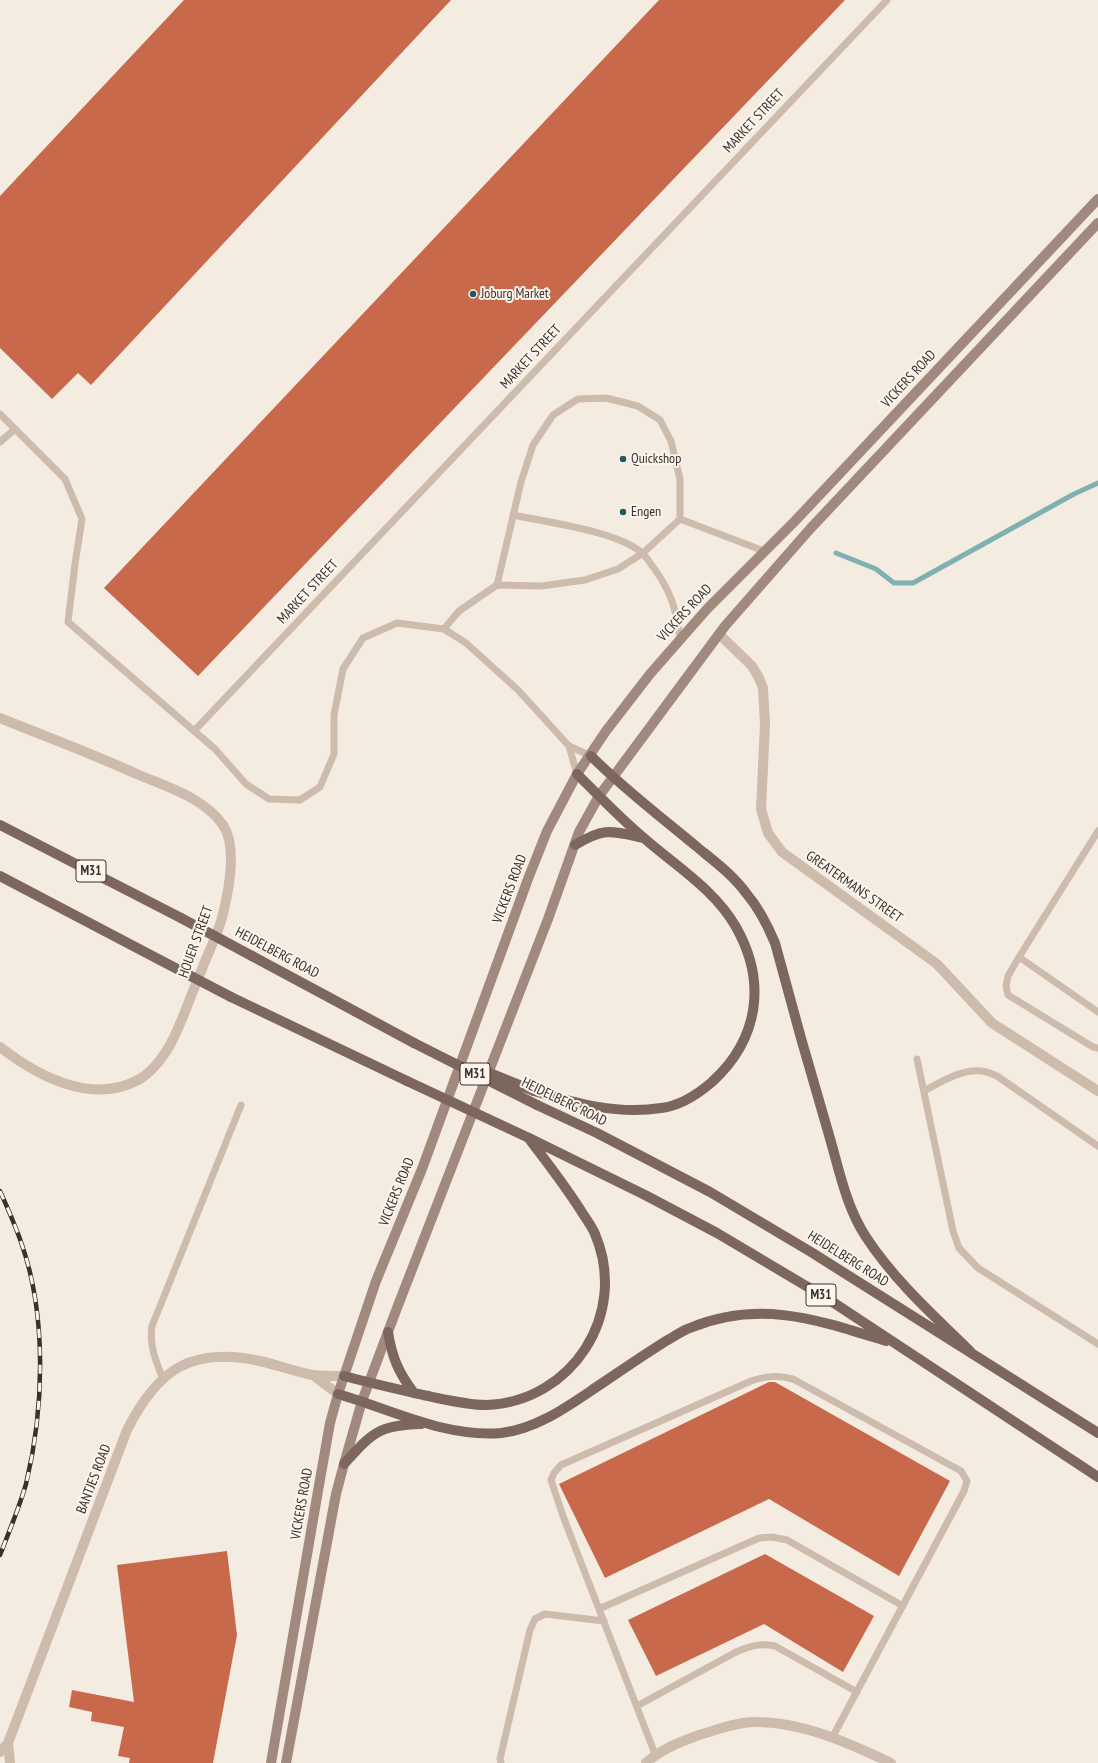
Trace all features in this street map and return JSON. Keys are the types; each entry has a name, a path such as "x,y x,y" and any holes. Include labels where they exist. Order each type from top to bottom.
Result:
{"main road":[{"name":"VICKERS ROAD","path":"271,1763 330,1423 338,1394 376,1281 422,1169 536,859 547,832 577,774 591,756 606,731 680,638 795,521 1098,199"},
{"path":"286,1763 336,1494 362,1401 442,1189 548,919 579,832 599,796 650,725 719,634 810,529 1098,223"},
{"path":"591,756 613,778 720,866 745,891 758,908 767,923 775,943 821,1109 853,1212 865,1236 905,1287 970,1351"},
{"path":"414,1043 534,1091 574,1103 615,1110 662,1108 686,1100 706,1087 721,1074 738,1052 747,1036 753,1017 755,986 752,963 738,932 725,911 700,885 644,838 577,774"},
{"name":"HEIDELBERG ROAD","path":"0,825 181,918 414,1043 537,1105 597,1133 710,1192 811,1252 970,1351 1098,1434"},
{"path":"575,845 592,834 607,832 644,838"},
{"name":"M31","path":"0,876 231,997 529,1138 645,1195 717,1233 828,1299 1098,1477"},
{"path":"344,1376 447,1400 485,1405 504,1403 520,1398 558,1380 585,1350 594,1335 604,1298 605,1276 601,1252 595,1233 575,1201 529,1138"},
{"path":"338,1394 429,1424 456,1431 477,1434 503,1432 527,1426 548,1418 650,1351 688,1328 710,1320 737,1314 769,1313 799,1316 898,1344"},
{"path":"388,1332 394,1361 399,1372 414,1393"},
{"path":"344,1464 375,1433 399,1424 429,1424"}],"street":[{"name":"GREATERMANS STREET","path":"719,634 752,666 763,688 765,724 761,809 768,833 782,852 937,964 992,1023 1098,1090"},
{"name":"HOUER STREET","path":"0,718 100,757 186,796 209,810 223,826 231,846 231,871 222,919 170,1045 155,1065 139,1079 121,1086 95,1091 68,1085 42,1074 0,1047"},
{"name":"BANTJES ROAD","path":"0,1752 8,1743 127,1430 139,1407 155,1386 187,1362 207,1357 230,1356 259,1361 313,1375 344,1376"},
{"name":"BANTJES ROAD","path":"313,1375 338,1394"},
{"path":"646,1763 655,1754 688,1739 720,1729 754,1722 776,1724 807,1730 848,1743 891,1763"},
{"name":"BANTJES ROAD","path":"8,1743 10,1763"}],"lane":[{"name":"MARKET STREET","path":"194,731 887,0"},
{"path":"444,629 459,611 497,585 541,586 585,580 618,569 642,553 680,519 680,479 671,441 660,420 638,406 606,398 578,400 553,415 533,445 521,482 497,585"},
{"path":"0,414 65,479 82,519 68,622 215,749 246,784 270,799 300,800 320,787 334,754 334,715 343,669 363,638 397,623 444,629 466,643 518,690 568,746 577,774"},
{"path":"0,442 15,429"},
{"path":"513,515 595,532 626,542 642,553 671,594 677,615 680,638"},
{"path":"680,519 764,551"},
{"path":"568,746 591,756"},
{"path":"1098,831 1019,957 1008,976 1006,986 1008,995 1086,1043 1098,1048"},
{"path":"1019,957 1098,1012"},
{"path":"917,1059 953,1230 959,1248 978,1268 1098,1344"},
{"path":"924,1091 949,1078 969,1072 982,1071 997,1076 1098,1146"},
{"path":"163,1379 151,1348 150,1336 152,1326 241,1104"},
{"path":"655,1754 563,1516 551,1480 554,1473 561,1465 751,1381 767,1376 780,1376 793,1379 961,1471 967,1482 964,1491 832,1738"},
{"path":"599,1609 759,1538 772,1537 787,1540 903,1606"},
{"path":"501,1763 500,1759 530,1630 535,1619 545,1614 559,1614 604,1621"},
{"path":"637,1706 736,1652 752,1646 763,1644 775,1646 857,1692"}],"building":[{"path":"184,0 451,0 91,385 78,373 52,399 0,348 0,196"},
{"name":"Joburg Market","path":"659,0 845,0 198,676 104,588"},
{"path":"769,1382 775,1382 950,1481 899,1576 769,1499 605,1578 559,1484"},
{"path":"227,1551 237,1635 213,1763 129,1763 130,1758 118,1756 124,1727 91,1721 92,1712 69,1707 72,1690 134,1702 117,1565"},
{"path":"765,1554 874,1616 843,1672 764,1624 656,1676 628,1620"}],"waterway":[{"path":"836,553 876,569 894,583 913,583 1074,494 1098,483"}],"railway":[{"path":"0,1191 20,1238 30,1273 36,1302 40,1364 36,1426 26,1484 0,1555"}],"place":[{"name":"Joburg Market","path":"473,294"},
{"name":"Quickshop","path":"623,459"},
{"name":"Engen","path":"623,512"}]}
